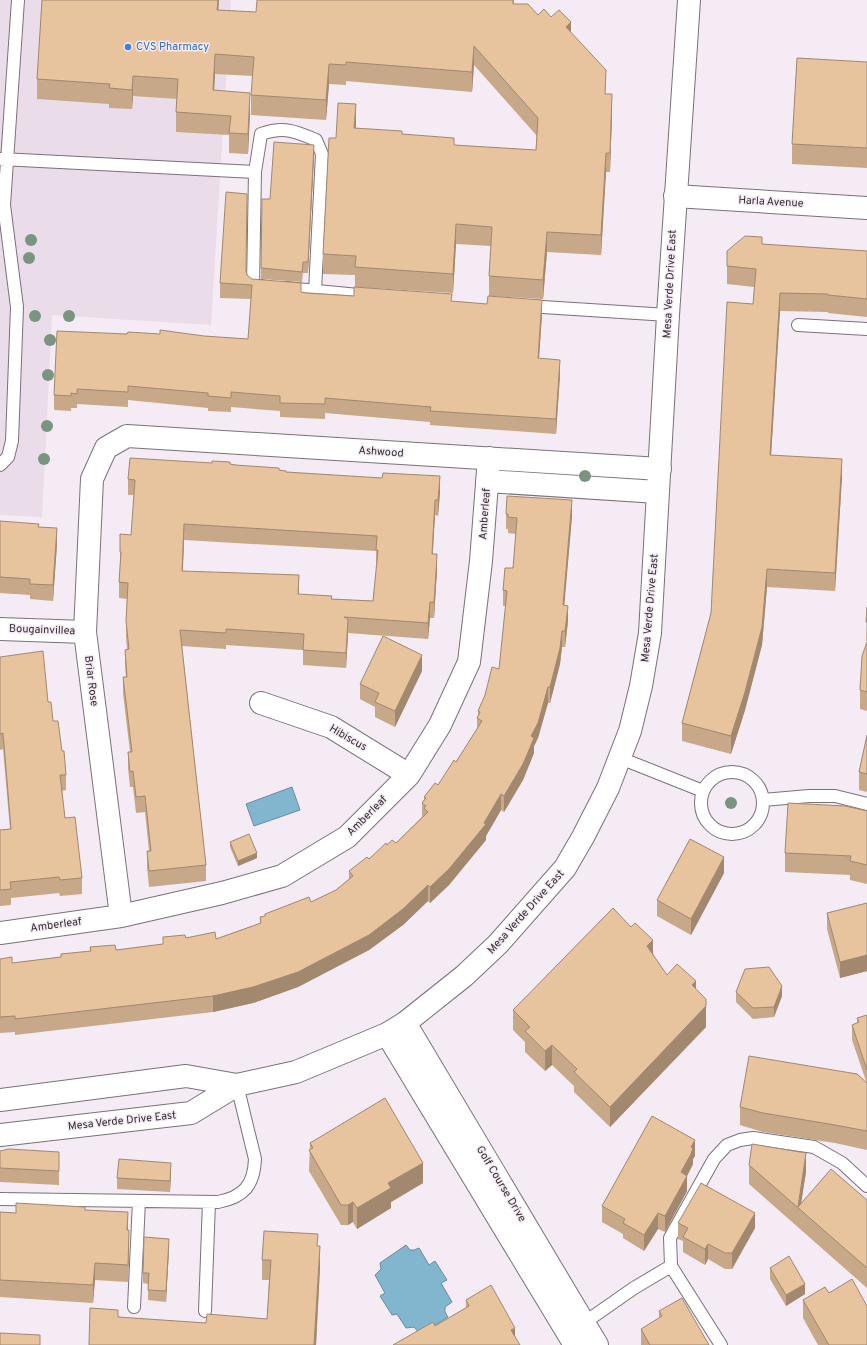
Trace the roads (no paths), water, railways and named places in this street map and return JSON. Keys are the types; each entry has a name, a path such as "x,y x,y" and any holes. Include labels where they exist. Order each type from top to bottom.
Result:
{"street":[{"name":"Mesa Verde Drive East","path":"0,1135 191,1113 237,1085 296,1072 387,1034 405,1023 464,976 485,957 565,868 608,788 630,731 641,686 650,633 675,196 689,0"},
{"name":"Harla Avenue","path":"675,196 867,208"},
{"name":"Ashwood","path":"106,448 127,436 660,470"},
{"name":"Briar Rose","path":"106,448 92,480 85,632 120,916"},
{"name":"Amberleaf","path":"0,933 120,916 222,893 282,876 347,837 409,775 440,725 469,662 481,561 489,458"},
{"name":"Amberleaf","path":"487,481 658,492"},
{"name":"Bougainvillea","path":"0,629 85,632"},
{"name":"Hibiscus","path":"261,703 330,727 409,775"},
{"name":"Golf Course Drive","path":"405,1023 576,1334"},
{"name":"Golf Course Drive","path":"387,1034 576,1334 597,1345"},
{"name":"Mesa Verde Drive East","path":"0,1100 186,1076 237,1085"}],"lane":[{"path":"0,466 8,457 12,441 17,307 4,205 4,159 18,0"},
{"path":"314,291 322,154 316,140 294,130 271,131 262,134 255,172 253,286 314,291 379,296"},
{"path":"4,159 255,172"},
{"path":"514,306 668,315"},
{"path":"798,326 867,329"},
{"path":"620,758 703,791"},
{"path":"736,772 745,775 754,781 760,789 763,800 759,818 753,826 744,832 734,835 723,834 706,822 702,812 701,801 703,791 709,782 716,776 736,772"},
{"path":"763,800 809,796 834,796 867,804"},
{"path":"0,1199 218,1202 236,1198 244,1190 254,1171 255,1159 237,1085"},
{"path":"721,1345 671,1266 670,1238 714,1159 727,1145 753,1138 814,1147 842,1163 867,1186"},
{"path":"134,1307 139,1201"},
{"path":"205,1311 210,1202"},
{"path":"576,1334 634,1288 671,1266"}],"water":[{"path":"292,787 300,810 254,826 246,804"},
{"path":"406,1245 410,1250 419,1248 429,1265 435,1261 447,1280 441,1283 452,1302 445,1307 445,1312 448,1317 420,1334 414,1327 406,1328 397,1314 392,1315 380,1296 385,1293 375,1275 381,1269 380,1263"}],"place":[{"name":"CVS Pharmacy","path":"128,47"}]}
